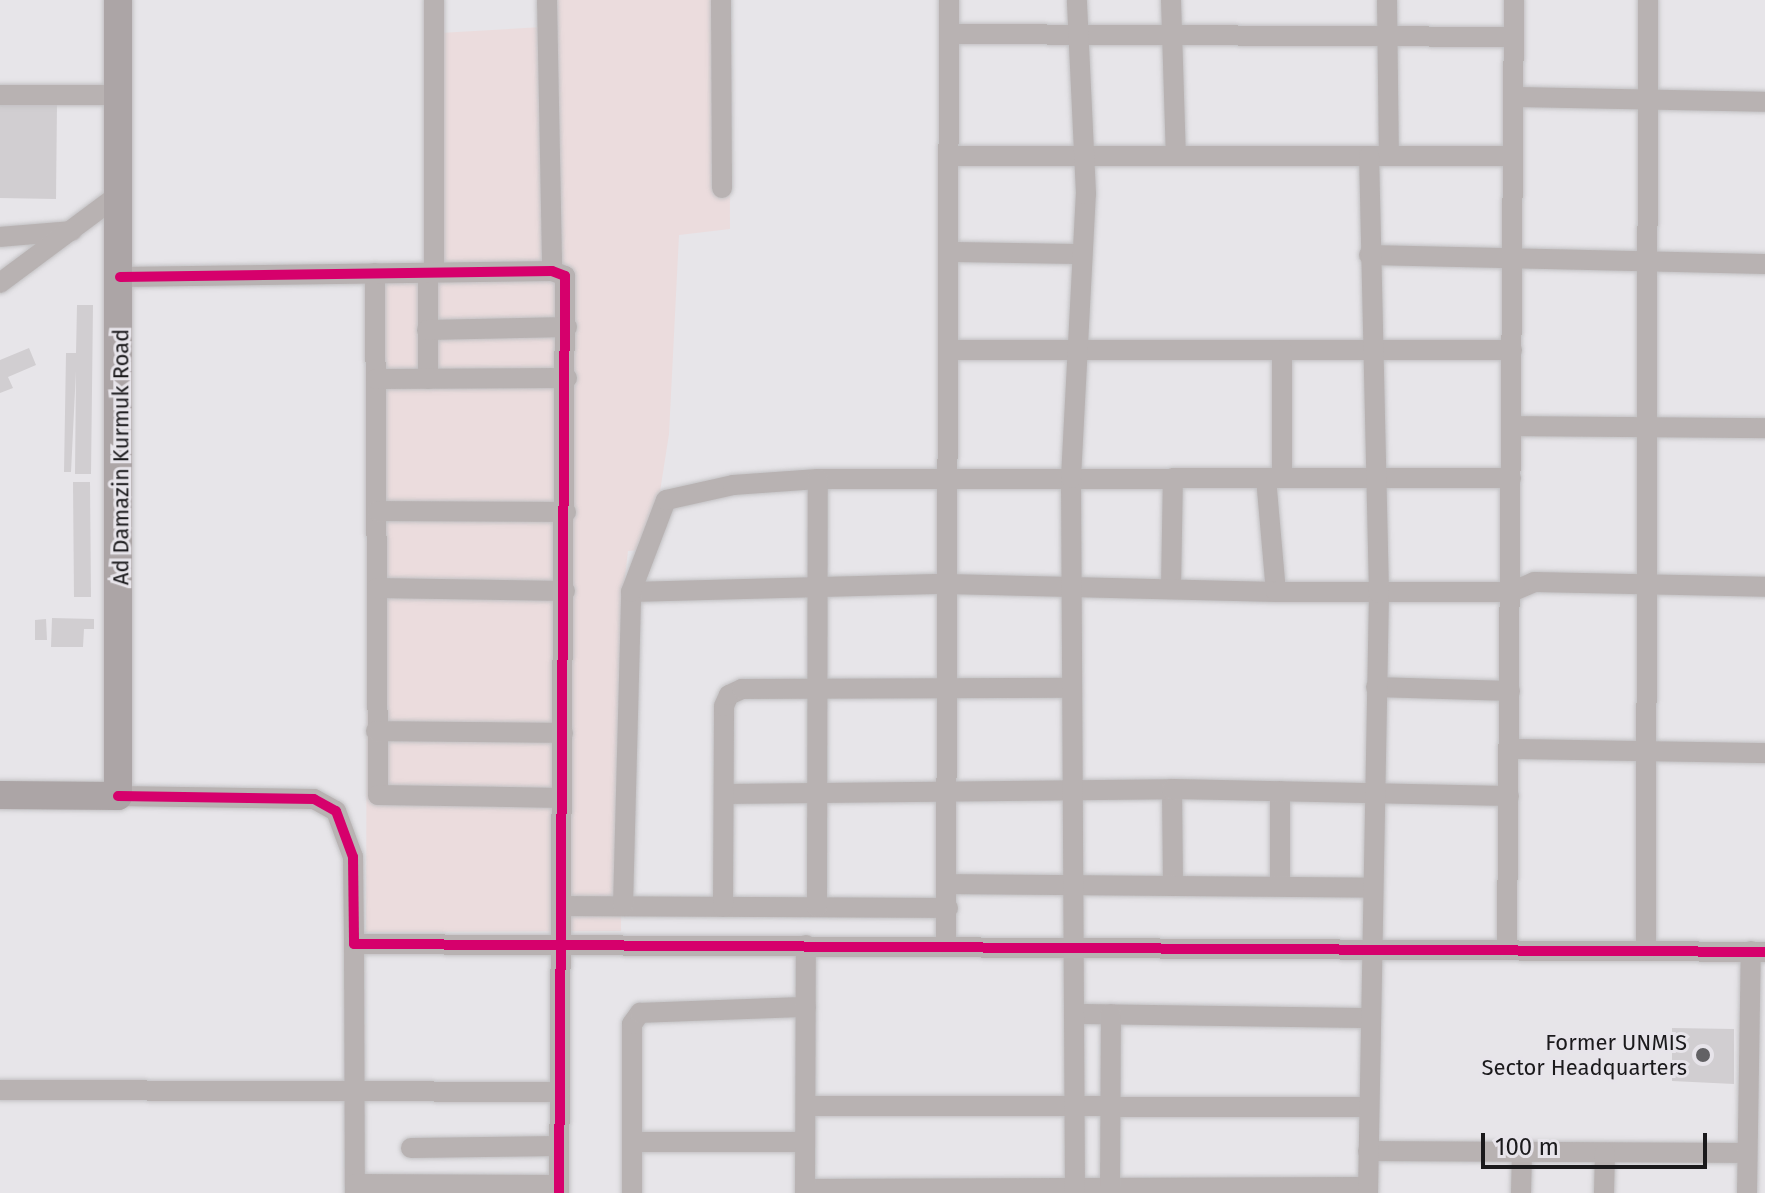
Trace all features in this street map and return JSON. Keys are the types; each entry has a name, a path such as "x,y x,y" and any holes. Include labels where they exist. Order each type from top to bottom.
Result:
{"highway":[{"name":"Ad Damazin Kurmuk Road","path":"118,0 118,796"},
{"path":"0,795 118,796"}],"street":[{"path":"428,379 434,0"},
{"path":"547,0 552,271"},
{"path":"721,0 722,188"},
{"path":"946,945 949,0"},
{"path":"1076,1190 1070,588 1071,478 1082,254 1077,0"},
{"path":"1171,0 1176,156"},
{"path":"806,945 805,1191 1368,1190 1368,949 1379,593 1369,255 1388,36 1387,0"},
{"path":"1507,950 1514,0"},
{"path":"1646,951 1650,585 1648,0"},
{"path":"949,34 1514,37"},
{"path":"0,95 119,95"},
{"path":"1514,97 1765,102"},
{"path":"949,156 1513,156"},
{"path":"0,283 74,231 118,195"},
{"path":"0,237 74,231"},
{"path":"949,252 1082,254"},
{"path":"1369,255 1765,264"},
{"path":"118,796 314,799 336,811 353,857 355,1189 559,1189 566,279 552,271 120,277"},
{"path":"375,273 376,789 384,798 562,798"},
{"path":"427,330 567,327"},
{"path":"949,350 1512,350"},
{"path":"1276,592 1274,478 1282,350"},
{"path":"376,379 567,378"},
{"path":"1512,426 1765,428"},
{"path":"1171,588 1173,478"},
{"path":"623,906 631,592 666,500 733,485 818,479 1511,478"},
{"path":"817,907 822,591 818,479"},
{"path":"377,511 566,512"},
{"path":"631,592 822,591 947,584 1379,593 1511,592 1534,582 1765,587"},
{"path":"377,588 565,591"},
{"path":"1376,687 1510,691"},
{"path":"723,907 729,695 742,689 1070,688"},
{"path":"376,731 563,733"},
{"path":"1510,749 1765,753"},
{"path":"724,794 1172,789 1372,796 1509,796"},
{"path":"1172,789 1173,884"},
{"path":"1280,791 1280,885"},
{"path":"948,884 1371,888"},
{"path":"561,906 948,908"},
{"path":"354,944 1758,952 1758,1070 1747,1153 1747,1193"},
{"path":"632,1193 632,1024 640,1013 806,1007"},
{"path":"1076,1014 1369,1018"},
{"path":"1110,1190 1111,1014"},
{"path":"0,1090 356,1095 560,1092"},
{"path":"806,1106 1368,1107"},
{"path":"632,1142 805,1142"},
{"path":"411,1148 559,1146"},
{"path":"1368,1151 1747,1153"},
{"path":"1521,1193 1522,1152"},
{"path":"1604,1193 1605,1153"}],"shaded area":[{"path":"544,0 729,0 730,229 679,235 669,434 651,549 628,551 623,594 621,931 366,932 368,280 437,279 440,33 542,27"}],"building":[{"path":"0,104 57,104 56,199 0,198"},
{"path":"77,305 93,305 91,474 75,474 76,371 71,472 64,472 66,353 76,353"},
{"path":"29,348 36,365 8,377 13,388 0,393 0,360"},
{"path":"73,482 90,482 91,597 74,597"},
{"path":"52,618 94,619 94,629 84,629 83,647 51,647"},
{"path":"46,619 47,640 35,640 35,620"},
{"name":"Former UNMIS Sector Headquarters","path":"1672,1028 1734,1029 1734,1084 1672,1081"}],"cycle path":[{"path":"120,277 552,271 565,276 559,1193"},
{"path":"118,796 314,799 336,811 353,857 354,944 1765,952"}],"place":[{"name":"Former UNMIS Sector Headquarters","path":"1703,1055"}]}
